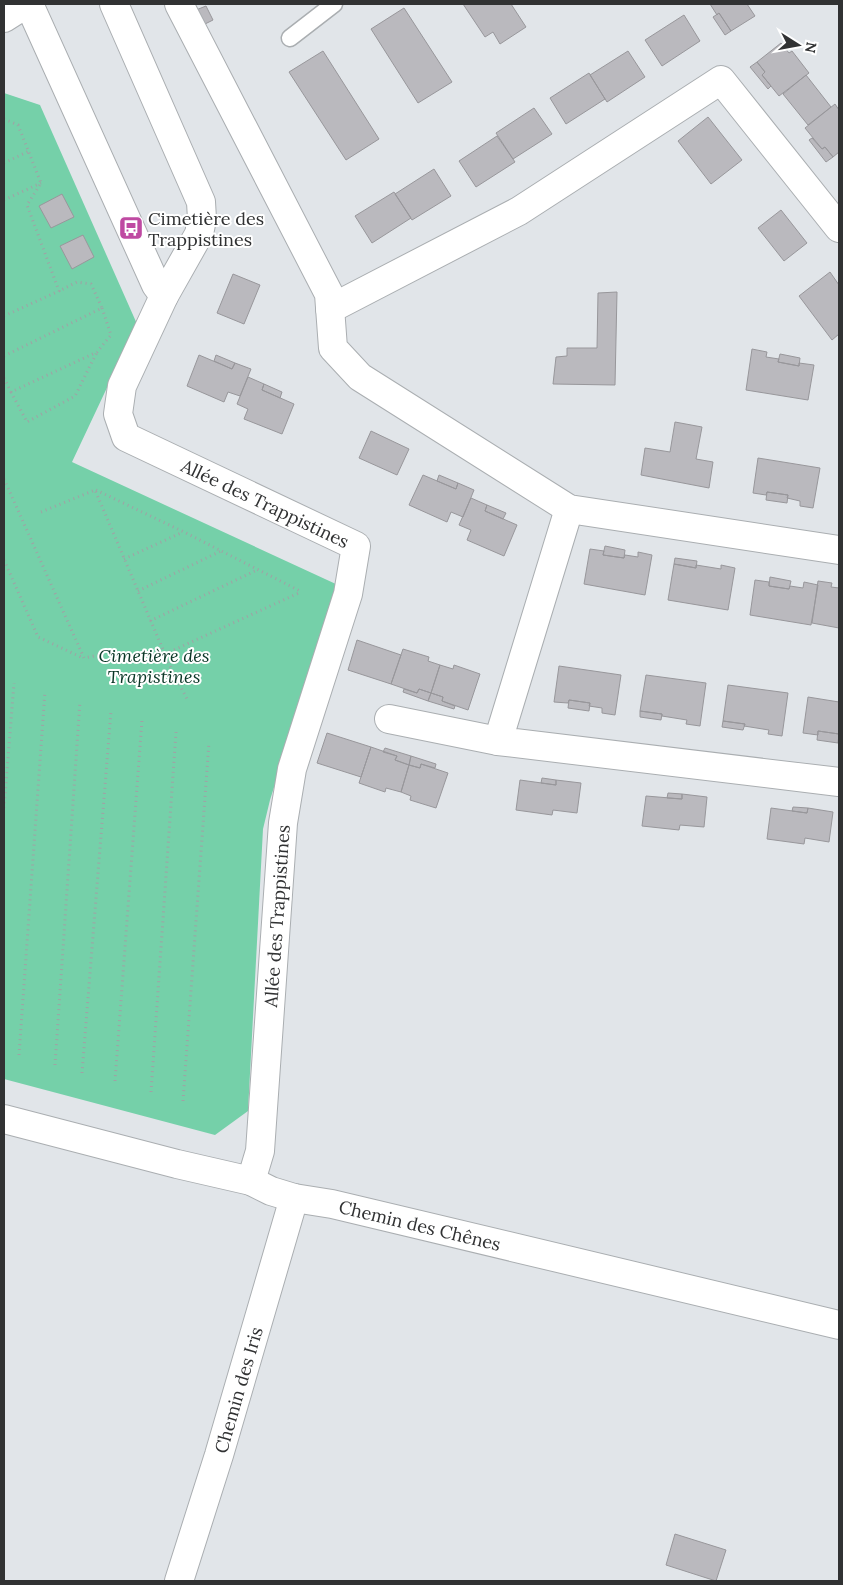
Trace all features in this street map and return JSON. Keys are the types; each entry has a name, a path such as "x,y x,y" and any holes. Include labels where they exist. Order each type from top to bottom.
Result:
{"street":[{"path":"4,18 28,4 156,285 164,296"},
{"name":"Allée des Trappistines","path":"114,4 201,202 202,219 198,234 164,296 122,386 118,414 126,437 356,546 348,594 290,778 283,822 260,1151 251,1181"},
{"path":"179,4 329,294 333,348 360,377 569,509 839,550"},
{"path":"330,310 519,211 721,80 839,228"},
{"path":"498,741 569,509"},
{"path":"389,720 498,741 839,782"},
{"name":"Chemin des Chênes","path":"4,1119 177,1164 251,1181 271,1191 294,1198 332,1204 839,1325"},
{"name":"Chemin des Iris","path":"178,1581 219,1455 294,1198"}],"lane":[{"path":"290,38 334,4"}],"path":[{"path":"4,119 18,126 41,183"},
{"path":"4,163 28,151"},
{"path":"4,200 41,183"},
{"path":"41,183 26,205 59,291"},
{"path":"4,316 77,282 91,284 111,335 97,352 76,396 27,422 4,378"},
{"path":"4,356 102,308"},
{"path":"11,392 97,352"},
{"path":"4,479 84,658"},
{"path":"40,512 95,490 222,550 302,592 165,654"},
{"path":"95,490 150,621 188,701"},
{"path":"124,559 184,532"},
{"path":"138,591 222,550"},
{"path":"4,560 38,637 84,658 103,654"},
{"path":"150,621 258,570"},
{"path":"4,808 14,682"},
{"path":"18,1055 45,691"},
{"path":"55,1065 80,702"},
{"path":"82,1073 111,711"},
{"path":"114,1082 142,720"},
{"path":"151,1092 176,732"},
{"path":"183,1100 209,742"}],"green space":[{"name":"Cimetière des Trapistines","path":"4,93 40,105 137,324 72,462 338,585 270,800 263,829 248,1111 215,1135 4,1079"}],"building":[{"path":"463,4 511,4 526,27 500,44 493,32 485,37"},
{"path":"710,4 747,4 755,16 731,31 719,13 717,15"},
{"path":"206,6 213,20 203,25 196,10"},
{"path":"404,8 452,82 418,103 371,29"},
{"path":"719,13 731,31 725,35 713,17"},
{"path":"684,15 700,41 662,66 645,40"},
{"path":"781,43 789,53 792,51 809,73 779,96 762,75 765,72 757,62"},
{"path":"323,51 379,139 346,160 289,72"},
{"path":"628,51 645,77 607,102 590,75"},
{"path":"757,62 765,72 762,75 771,86 768,89 750,67"},
{"path":"589,73 605,99 566,124 550,98"},
{"path":"806,75 831,107 808,125 783,94"},
{"path":"835,104 839,110 839,152 833,157 825,147 822,149 805,128"},
{"path":"534,108 552,134 513,159 496,133"},
{"path":"708,117 742,160 711,184 678,141"},
{"path":"497,136 515,162 476,187 459,161"},
{"path":"812,138 822,149 825,147 833,157 826,162 809,140"},
{"path":"434,169 451,196 412,220 395,194"},
{"path":"394,192 411,218 372,243 355,216"},
{"path":"62,194 74,217 51,228 39,206"},
{"path":"781,210 807,243 784,261 758,228"},
{"path":"83,235 94,257 72,269 60,246"},
{"path":"830,272 839,285 839,334 832,340 799,296"},
{"path":"233,274 260,285 244,324 217,313"},
{"path":"617,292 615,385 553,384 556,357 567,356 567,348 597,348 598,293"},
{"path":"752,349 767,352 766,357 779,359 778,362 799,366 799,363 814,365 808,400 746,390"},
{"path":"780,354 800,358 799,366 778,362"},
{"path":"199,355 232,369 235,363 251,369 240,396 228,392 224,402 187,386"},
{"path":"216,355 235,363 232,369 214,361"},
{"path":"248,377 264,384 262,390 294,404 282,434 244,419 248,409 237,404"},
{"path":"264,384 282,392 280,398 262,390"},
{"path":"675,422 702,427 696,459 713,462 709,488 641,475 645,448 670,452"},
{"path":"371,431 409,449 397,475 359,458"},
{"path":"758,458 820,468 813,508 800,506 800,501 787,498 788,495 767,492 766,495 753,493"},
{"path":"423,475 456,489 458,483 474,490 463,517 451,512 447,522 409,505"},
{"path":"439,475 458,483 456,489 437,481"},
{"path":"767,492 788,495 787,503 766,500"},
{"path":"471,498 487,505 485,511 517,525 504,556 467,540 471,530 459,525"},
{"path":"487,505 506,513 503,519 485,511"},
{"path":"605,546 625,550 624,558 603,555"},
{"path":"590,549 604,551 603,555 624,558 625,555 638,557 638,552 652,555 645,595 584,584"},
{"path":"675,558 697,561 696,568 674,564"},
{"path":"674,564 696,568 696,565 721,569 721,565 735,568 728,610 668,600"},
{"path":"770,577 791,581 789,589 769,586"},
{"path":"755,580 769,582 769,586 789,589 790,586 803,588 804,582 818,585 811,625 750,615"},
{"path":"818,581 832,583 831,587 839,588 839,628 812,623"},
{"path":"357,640 401,655 391,684 348,670"},
{"path":"403,649 429,657 428,661 440,665 431,693 419,689 417,693 391,684"},
{"path":"440,665 453,669 454,665 480,674 468,710 442,701 443,697 431,693"},
{"path":"559,666 621,675 615,715 602,713 602,708 589,706 590,703 569,700 568,703 554,702"},
{"path":"646,675 706,683 700,726 686,724 687,720 640,711"},
{"path":"728,685 788,693 782,736 768,734 769,730 723,721"},
{"path":"404,689 417,693 419,689 431,693 428,701 403,692"},
{"path":"431,693 443,697 442,701 455,706 454,709 428,701"},
{"path":"808,697 839,702 839,734 818,731 818,735 803,733"},
{"path":"569,700 590,703 589,711 568,708"},
{"path":"640,711 662,714 661,720 640,717"},
{"path":"723,721 745,724 743,730 722,727"},
{"path":"818,731 839,734 838,743 817,740"},
{"path":"327,733 371,747 361,777 317,763"},
{"path":"371,747 397,756 395,760 409,765 401,792 386,788 385,792 359,783"},
{"path":"385,748 411,756 409,765 395,760 397,756 383,752"},
{"path":"411,756 436,764 435,768 421,764 420,768 409,765"},
{"path":"421,764 448,773 436,808 410,800 411,796 401,792 409,765 420,768"},
{"path":"542,778 556,780 556,785 541,783"},
{"path":"520,780 556,785 556,780 581,783 577,813 553,810 552,815 516,810"},
{"path":"668,793 682,794 682,799 667,798"},
{"path":"682,794 707,797 704,827 680,825 679,830 642,826 646,796 682,799"},
{"path":"793,807 808,808 807,813 792,811"},
{"path":"771,808 807,813 808,808 833,812 829,842 805,838 804,844 767,839"},
{"path":"675,1534 726,1550 716,1581 666,1565"}],"place":[{"name":"Cimetière des Trappistines","path":"131,228"}]}
